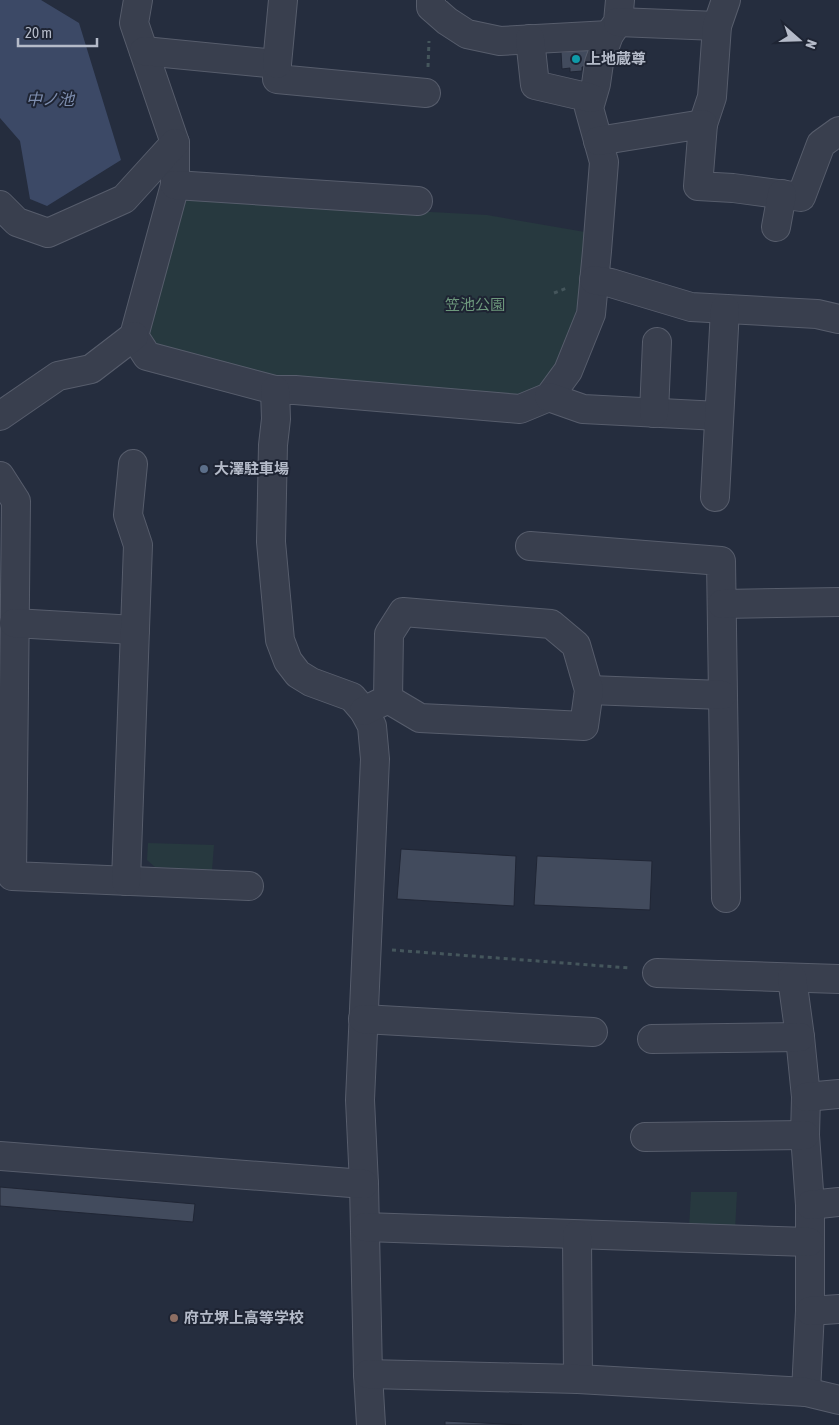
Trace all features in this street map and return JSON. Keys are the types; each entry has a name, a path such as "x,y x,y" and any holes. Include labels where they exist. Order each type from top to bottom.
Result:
{"street":[{"path":"0,416 58,376 91,369 134,336 175,185 175,143 134,23 138,0"},
{"path":"283,0 277,79 426,92"},
{"path":"726,0 718,26 712,97 703,124 698,186 734,188 801,197 821,144 839,131"},
{"path":"431,3 447,21 467,34 500,41 530,40 615,19 718,26"},
{"path":"134,336 147,356 274,390 520,409 549,398 568,371 591,314 604,162 589,108 596,84 599,63 615,19"},
{"path":"530,40 535,85 592,98"},
{"path":"144,51 277,64"},
{"path":"598,140 703,124"},
{"path":"0,205 17,222 48,232 124,199 175,143"},
{"path":"175,185 418,201"},
{"path":"776,226 782,194"},
{"path":"594,280 724,317 817,314 839,319"},
{"path":"716,497 724,317"},
{"path":"654,413 657,342"},
{"path":"274,390 276,419 272,445 271,542 280,640 288,661 298,674 311,682 352,697 364,711 372,726 375,759 360,1100 366,1227 368,1374 371,1425"},
{"path":"549,398 583,409 719,416"},
{"path":"126,881 138,545 128,515 132,464"},
{"path":"0,476 16,501 12,876 250,886"},
{"path":"530,546 721,561 726,898"},
{"path":"722,604 839,602"},
{"path":"403,612 551,624 576,645 589,690 584,726 420,718 388,699 389,634 403,612"},
{"path":"14,623 135,630"},
{"path":"589,690 722,695"},
{"path":"364,711 388,699"},
{"path":"657,973 839,979"},
{"path":"792,978 806,1097 805,1135 810,1205 810,1311 806,1392"},
{"path":"363,1019 593,1033"},
{"path":"652,1040 800,1037"},
{"path":"806,1097 839,1094"},
{"path":"645,1136 805,1135"},
{"path":"0,1156 364,1184"},
{"path":"810,1205 839,1202"},
{"path":"366,1227 809,1242"},
{"path":"577,1235 578,1379"},
{"path":"810,1311 839,1309"},
{"path":"368,1374 578,1379 806,1392 839,1400"}],"path":[{"path":"426,92 431,3"},
{"path":"366,952 396,950 652,969 657,973"}],"green space":[{"name":"笠池公園","path":"186,199 487,215 585,232 584,283 560,366 541,390 512,400 271,377 155,348 148,337"},
{"path":"148,843 214,845 212,870 155,867 147,860"},
{"path":"691,1192 737,1192 735,1231 689,1228"}],"water":[{"name":"中ノ池","path":"0,0 41,0 79,23 121,160 47,206 30,199 20,141 0,118"}],"building":[{"name":"上地蔵尊","path":"589,50 591,66 582,67 582,71 570,72 570,68 562,69 561,52"},
{"path":"401,849 516,856 514,906 397,899"},
{"path":"537,856 652,861 650,910 534,905"},
{"path":"0,1187 195,1204 193,1222 0,1206"},
{"path":"445,1421 522,1425 445,1425"}],"place":[{"name":"上地蔵尊","path":"576,59"},
{"name":"大澤駐車場","path":"204,469"},
{"name":"府立堺上高等学校","path":"174,1318"}]}
